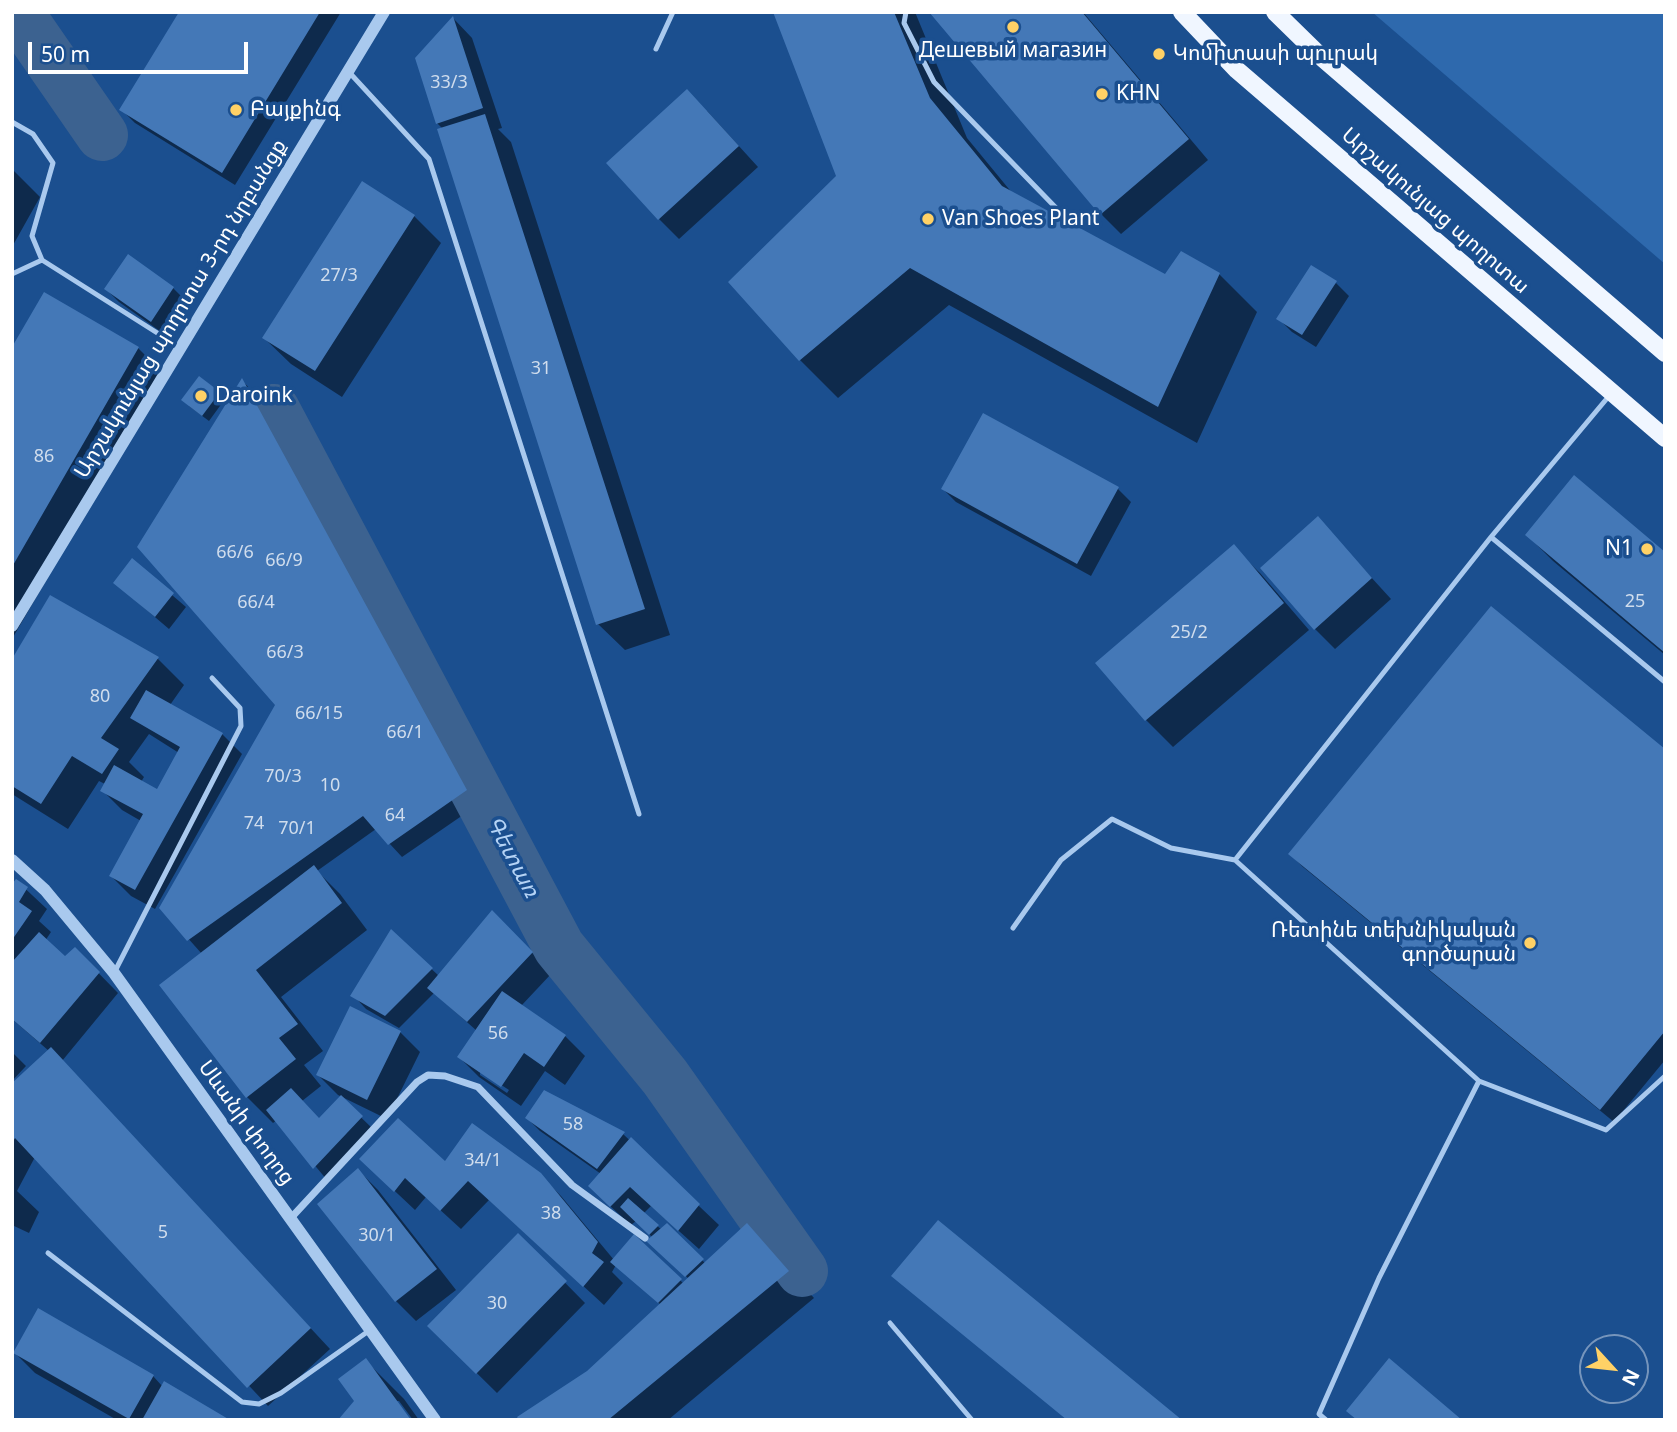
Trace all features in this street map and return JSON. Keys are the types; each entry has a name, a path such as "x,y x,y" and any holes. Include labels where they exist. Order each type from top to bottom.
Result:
{"main road":[{"name":"Արշակունյաց պողոտա","path":"1182,12 1237,70 1665,438"},
{"name":"Արշակունյաց պողոտա","path":"1275,12 1319,55 1665,353"}],"street":[{"name":"Արշակունյաց պողոտա 3-րդ նրբանցք","path":"12,626 384,12"},
{"name":"Սևանի փողոց","path":"12,860 46,890 114,972 435,1420"},
{"path":"290,1219 416,1082 428,1075 445,1076 478,1087 572,1185 645,1238"}],"lane":[{"path":"656,49 673,12"},
{"path":"906,12 904,23 934,82 1059,211"},
{"path":"348,71 429,159 639,814"},
{"path":"12,122 33,134 53,163 32,236 42,260 181,348"},
{"path":"12,274 42,260"},
{"path":"1235,859 1491,537 1612,393"},
{"path":"1491,537 1665,682"},
{"path":"114,972 242,726 240,708 212,678"},
{"path":"1013,928 1061,860 1112,819 1171,848 1235,859 1479,1081 1606,1130 1665,1076"},
{"path":"1326,1420 1319,1414 1379,1278 1479,1081"},
{"path":"48,1253 242,1402 259,1404 281,1393 370,1330"},
{"path":"890,1323 972,1420"}],"shaded area":[{"path":"1372,12 1665,12 1665,264"}],"building":[{"path":"179,12 320,12 222,173 119,110"},
{"name":"Van Shoes Plant","path":"773,12 894,12 930,98 1002,186 1165,274 1181,251 1220,273 1158,407 910,268 799,361 728,282 836,176"},
{"path":"929,12 1082,12 1189,139 1100,215"},
{"path":"453,16 483,108 436,124 415,58"},
{"path":"687,89 739,146 658,220 606,163"},
{"path":"485,114 645,609 596,625 437,129"},
{"path":"362,181 415,215 315,371 262,338"},
{"path":"128,254 174,287 151,322 104,289"},
{"path":"1311,265 1337,281 1302,335 1276,319"},
{"path":"44,292 139,347 12,567 12,347"},
{"name":"Daroink","path":"199,376 220,392 202,416 181,400"},
{"path":"242,378 467,790 388,845 363,816 187,941 159,908 275,705 137,547"},
{"path":"983,413 1119,487 1077,564 941,489"},
{"path":"1574,475 1665,552 1665,653 1525,535"},
{"path":"1318,516 1372,578 1314,630 1260,568"},
{"path":"1234,544 1284,603 1145,721 1095,663"},
{"path":"132,558 174,593 155,617 113,583"},
{"path":"50,595 159,657 101,738 119,749 102,774 72,756 41,804 12,786 12,659"},
{"name":"Ռետինե տեխնիկական գործարան","path":"1491,606 1665,749 1665,1031 1600,1110 1288,854"},
{"path":"146,690 223,733 135,890 109,876 143,814 100,791 114,765 157,789 180,747 130,718"},
{"path":"314,865 342,903 256,970 298,1024 279,1038 296,1059 246,1098 159,985"},
{"path":"16,879 28,887 19,902 32,911 12,940 12,884"},
{"path":"492,910 533,952 467,1022 427,988"},
{"path":"391,929 433,968 385,1016 350,996"},
{"path":"39,932 65,956 75,947 100,972 40,1043 12,1019 12,962"},
{"path":"502,991 566,1035 544,1067 524,1053 501,1087 457,1057"},
{"path":"350,1006 401,1031 367,1100 316,1075"},
{"path":"51,1047 311,1328 247,1388 15,1138 12,1143 12,1083"},
{"path":"291,1088 319,1118 341,1095 363,1116 313,1169 266,1110"},
{"path":"544,1090 625,1132 597,1169 525,1118"},
{"path":"398,1118 445,1161 472,1123 541,1173 598,1242 592,1253 604,1262 583,1287 468,1181 440,1211 405,1178 394,1192 359,1159"},
{"path":"631,1137 700,1204 678,1231 630,1187 610,1207 588,1186"},
{"path":"358,1168 437,1269 395,1302 317,1204"},
{"path":"628,1198 659,1225 649,1235 620,1207"},
{"path":"938,1220 1182,1420 1067,1420 891,1276"},
{"path":"667,1223 704,1259 685,1277 646,1241"},
{"path":"747,1223 789,1271 608,1420 519,1420 517,1417 587,1371"},
{"path":"518,1233 567,1281 476,1374 427,1326"},
{"path":"634,1234 682,1279 658,1303 610,1262"},
{"path":"38,1308 154,1375 129,1419 13,1353"},
{"path":"366,1358 411,1420 338,1420 354,1401 338,1379"},
{"path":"1389,1358 1462,1420 1357,1420 1346,1411"},
{"path":"164,1381 230,1420 142,1420"}],"waterway":[{"name":"Գետառ","path":"17,12 102,135"},
{"name":"Գետառ","path":"274,410 559,947 665,1077 802,1271"}],"place":[{"name":"Дешевый магазин","path":"1013,27"},
{"name":"Կոմիտասի պուրակ","path":"1159,54"},
{"name":"KHN","path":"1102,94"},
{"name":"Բայքինգ","path":"236,110"},
{"name":"Van Shoes Plant","path":"928,219"},
{"name":"Daroink","path":"201,396"},
{"name":"N1","path":"1647,549"},
{"name":"Ռետինե տեխնիկական գործարան","path":"1530,943"}]}
